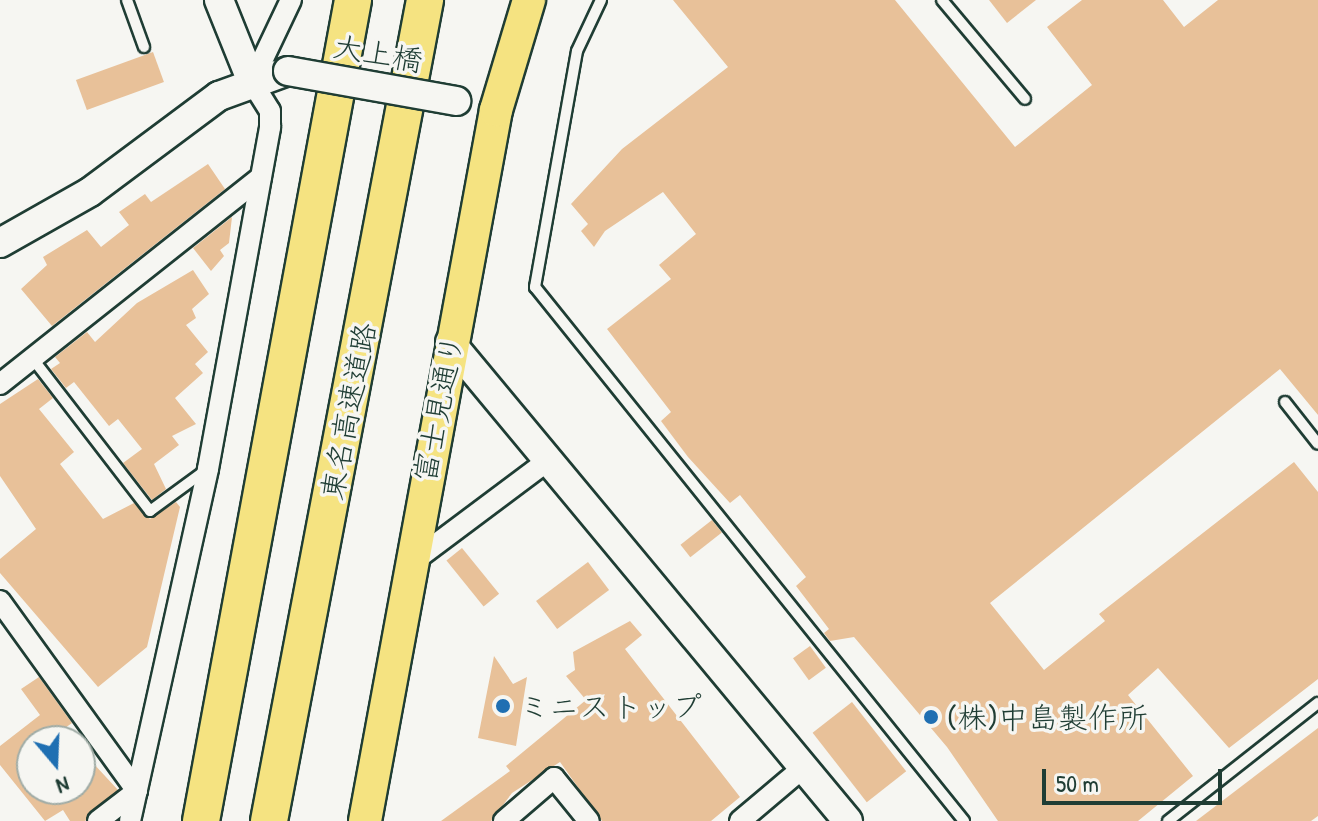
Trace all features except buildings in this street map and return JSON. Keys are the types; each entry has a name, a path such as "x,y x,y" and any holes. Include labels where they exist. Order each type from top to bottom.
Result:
{"highway":[{"path":"201,821 353,0"},
{"name":"東名高速道路","path":"269,821 425,0"}],"main road":[{"name":"富士見通り","path":"365,821 450,342 496,110 529,0"}],"street":[{"path":"130,821 208,469 270,111 252,82 219,0"},
{"path":"0,243 90,192 219,96 252,82 291,0"},
{"name":"大上橋","path":"252,82 288,71 496,110"},
{"path":"0,384 261,177"},
{"path":"450,342 546,462 848,821"},
{"path":"411,563 546,462"},
{"path":"0,601 137,791"},
{"path":"740,821 804,767"},
{"path":"504,821 554,778 589,821"},
{"path":"98,821 137,791"}],"lane":[{"path":"127,0 144,47"},
{"path":"601,0 577,51 535,287 964,821"},
{"path":"942,0 1025,99"},
{"path":"33,359 150,511 208,469"},
{"path":"1285,402 1318,444"},
{"path":"1168,821 1318,703"}],"place":[{"name":"ミニストップ","path":"503,706"},
{"name":"(株)中島製作所","path":"931,717"}]}
